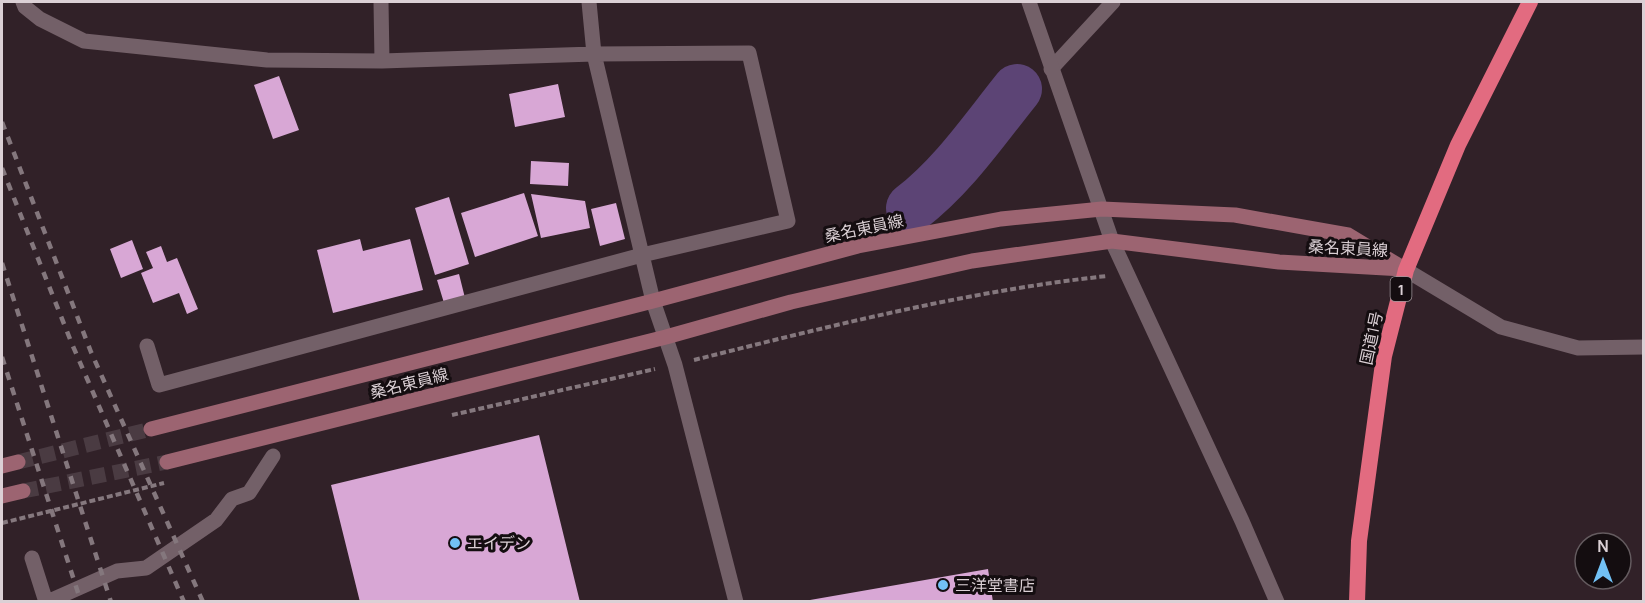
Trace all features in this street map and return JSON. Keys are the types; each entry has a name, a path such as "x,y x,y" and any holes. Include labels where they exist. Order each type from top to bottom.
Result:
{"highway":[{"name":"国道1号","path":"1357,602 1359,541 1384,356 1406,270 1458,145 1530,2"}],"main road":[{"name":"桑名東員線","path":"151,429 653,301 858,246 1001,219 1102,209 1235,215 1348,235 1406,270"},
{"name":"桑名東員線","path":"167,462 666,337 791,302 972,261 1113,241 1279,262 1406,270"},
{"path":"2,466 18,462"},
{"path":"2,496 23,491"}],"street":[{"path":"23,2 25,7 40,19 84,41 267,60 382,61 594,54 749,53 788,221 642,255 159,385 147,346"},
{"path":"381,2 382,61"},
{"path":"589,2 594,54 653,301 675,365 736,602"},
{"path":"1029,2 1113,241 1242,521 1276,602"},
{"path":"1051,69 1113,2"},
{"path":"1406,270 1501,327 1578,348 1644,347"},
{"path":"33,558 47,601 117,571 146,568 216,520 232,498 249,494 273,456"}],"path":[{"path":"448,416 675,365 860,319 1069,280 1128,274"},
{"path":"2,523 171,481"}],"building":[{"path":"279,76 299,130 273,139 254,85"},
{"path":"558,84 565,117 515,127 509,94"},
{"path":"531,161 569,163 568,186 530,184"},
{"path":"524,193 538,236 475,257 461,213"},
{"path":"531,194 585,201 590,228 541,238"},
{"path":"449,197 469,264 435,275 415,208"},
{"path":"616,203 625,239 600,246 591,209"},
{"path":"360,239 363,251 410,239 423,290 333,313 317,250"},
{"path":"132,240 143,269 121,278 110,249"},
{"path":"161,246 167,262 177,258 198,309 187,314 179,293 153,303 141,273 153,268 146,252"},
{"path":"459,274 465,298 444,303 437,280"},
{"name":"エイデン","path":"539,435 580,602 360,602 331,485"},
{"name":"三洋堂書店","path":"988,569 993,602 810,602 810,600"}],"waterway":[{"path":"911,208 941,182 1017,89"}],"tunnel":[{"path":"18,462 151,429"},
{"path":"23,491 167,462"}],"railway":[{"path":"2,122 91,352 203,602"},
{"path":"2,168 72,344 184,602"},
{"path":"2,263 111,602"},
{"path":"2,357 81,602"}],"place":[{"name":"エイデン","path":"455,543"},
{"name":"三洋堂書店","path":"943,585"}]}
